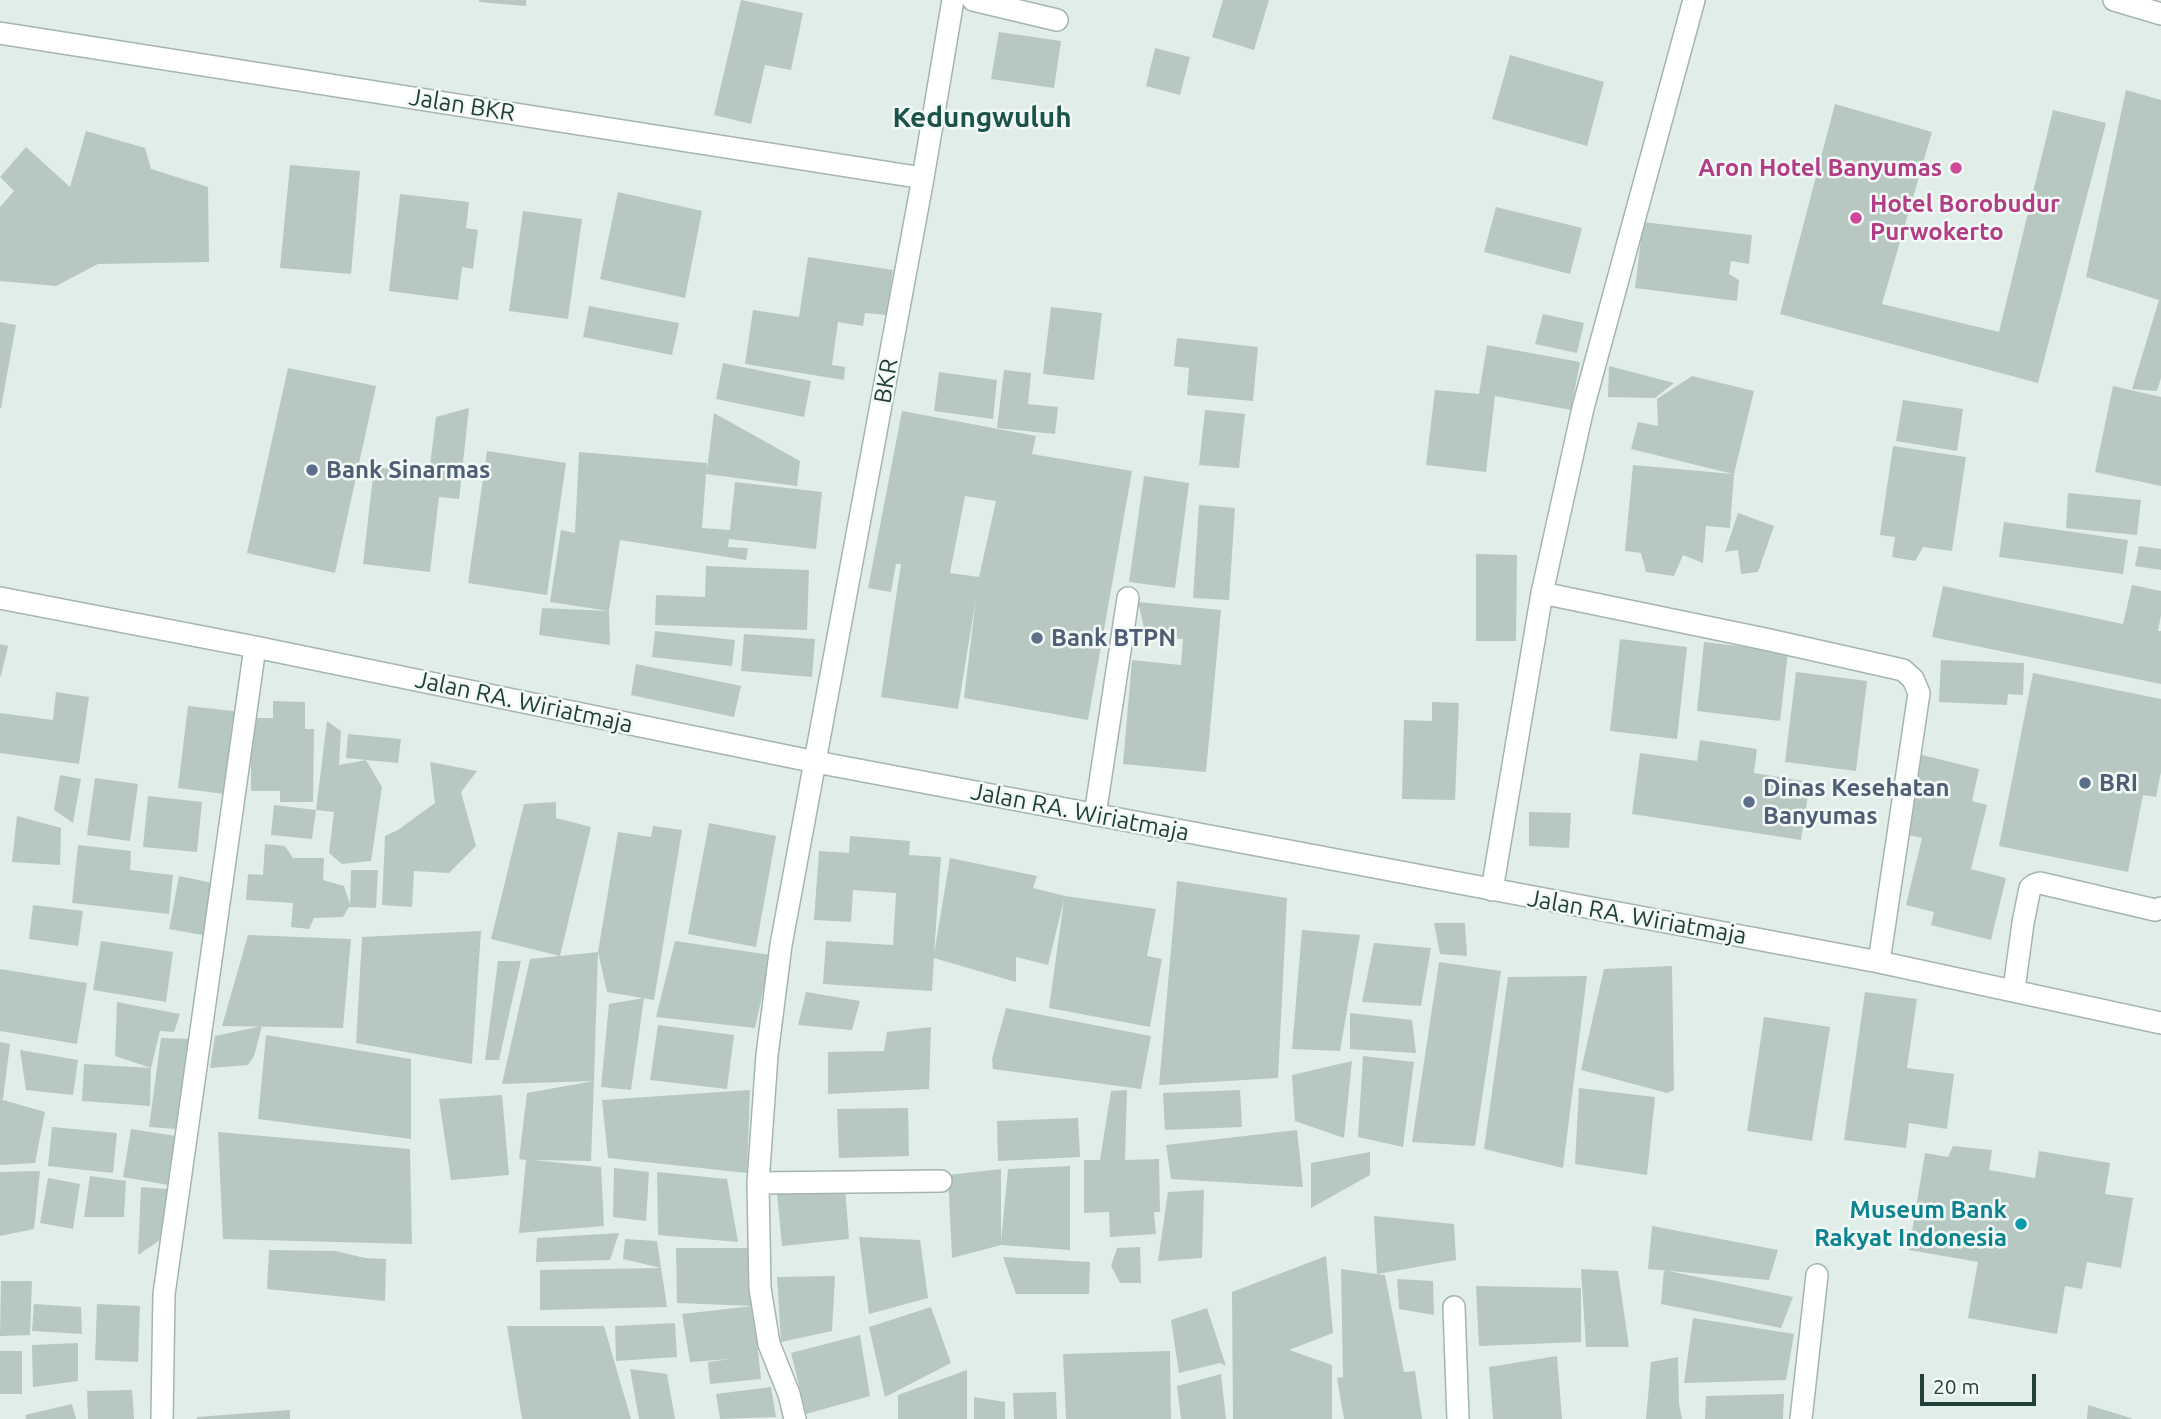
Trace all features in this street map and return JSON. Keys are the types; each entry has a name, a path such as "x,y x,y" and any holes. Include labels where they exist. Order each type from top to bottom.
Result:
{"street":[{"name":"BKR","path":"795,1419 789,1394 769,1344 761,1288 758,1183 767,1055 782,945 923,178 953,0"},
{"path":"973,0 1057,20"},
{"path":"1492,890 1542,593 1583,408 1694,0"},
{"path":"2114,0 2161,14"},
{"name":"Jalan BKR","path":"0,33 923,178"},
{"path":"1542,593 1903,670 1913,679 1919,693 1879,962"},
{"name":"Jalan RA. Wiriatmaja","path":"0,598 255,647 816,762 1879,962 2014,989 2161,1023"},
{"path":"1095,815 1128,598"},
{"path":"162,1419 164,1294 255,647"},
{"path":"2014,989 2022,923 2030,888 2034,885 2040,883 2155,910 2161,908"},
{"path":"758,1183 941,1181"},
{"path":"1801,1419 1816,1275"},
{"path":"1454,1307 1458,1419"}],"building":[{"path":"526,0 526,6 479,2"},
{"path":"741,0 803,13 791,70 765,65 751,124 714,115"},
{"path":"1223,0 1269,0 1254,50 1212,37"},
{"path":"999,32 1061,41 1054,88 991,79"},
{"path":"1155,48 1190,57 1180,95 1146,86"},
{"path":"1510,55 1604,82 1587,146 1492,119"},
{"path":"2126,90 2161,100 2161,378 2157,391 2132,389 2159,300 2086,277"},
{"path":"1835,104 1932,132 1882,304 1999,332 2053,110 2106,123 2038,383 1780,314"},
{"path":"86,131 145,148 151,169 208,187 209,262 98,264 56,286 0,281 0,207 14,191 0,177 26,147 70,187"},
{"path":"290,165 360,171 351,274 280,268"},
{"path":"618,192 702,211 685,298 600,279"},
{"path":"400,194 469,202 466,228 478,230 473,269 462,267 458,300 389,291"},
{"path":"1496,207 1582,228 1570,274 1484,252"},
{"path":"523,211 582,219 568,319 509,311"},
{"path":"1643,222 1752,235 1749,264 1731,261 1729,274 1739,280 1737,301 1635,288"},
{"path":"808,257 893,270 887,315 865,313 863,326 838,322 832,365 845,367 844,380 745,364 753,310 799,317"},
{"path":"589,306 679,323 672,355 583,337"},
{"path":"1051,307 1102,313 1094,380 1043,374"},
{"path":"1543,314 1584,323 1577,353 1535,344"},
{"path":"0,322 16,325 1,408 0,408"},
{"path":"1177,338 1258,347 1253,401 1187,395 1189,368 1174,366"},
{"path":"1487,345 1580,362 1571,410 1495,396 1486,472 1426,465 1435,390 1479,394"},
{"path":"723,363 811,381 804,417 716,399"},
{"path":"1609,366 1674,383 1655,398 1608,397"},
{"name":"Bank Sinarmas","path":"288,368 376,386 335,573 247,553"},
{"path":"1004,370 1031,373 1028,404 1058,407 1055,434 997,428"},
{"path":"939,372 997,380 993,419 934,411"},
{"path":"1692,376 1754,391 1734,474 1730,528 1706,526 1703,563 1683,555 1674,576 1646,572 1641,553 1625,551 1633,465 1733,474 1631,449 1638,422 1658,426 1657,399"},
{"path":"2113,386 2161,397 2161,486 2095,472"},
{"path":"1903,400 1963,409 1957,451 1896,441"},
{"path":"469,408 459,499 439,497 430,572 363,564 374,467 429,473 436,417"},
{"path":"1205,410 1245,414 1239,468 1199,465"},
{"path":"902,411 1036,436 1032,454 1132,471 1088,720 964,698 976,598 958,709 881,697 901,564 896,564 891,592 868,588","holes":["965,496 996,501 979,577 950,573"]},
{"path":"714,413 800,461 797,486 706,474 702,528 730,530 735,482 822,492 816,549 729,539 728,547 748,548 746,560 620,540 609,611 550,602 561,530 575,533 579,452 707,463 707,470"},
{"path":"1893,446 1966,457 1952,551 1923,547 1915,561 1892,557 1895,537 1880,535"},
{"path":"487,451 566,463 547,595 468,583"},
{"path":"1144,476 1189,483 1175,588 1129,582"},
{"path":"2068,493 2141,500 2137,535 2066,528"},
{"path":"1199,505 1235,508 1229,600 1193,598"},
{"path":"1738,513 1774,526 1758,572 1741,574 1738,550 1725,552"},
{"path":"2004,522 2128,540 2123,574 1999,557"},
{"path":"2139,546 2161,549 2161,570 2135,566"},
{"path":"1476,554 1517,555 1516,641 1476,641"},
{"path":"706,566 809,570 807,630 655,625 656,595 705,597"},
{"path":"2132,585 2161,591 2158,631 2161,631 2161,684 1932,637 1943,586 2123,624"},
{"path":"1138,602 1221,610 1206,772 1123,764 1132,660 1181,665 1183,639 1146,636"},
{"path":"542,608 609,611 610,645 539,635"},
{"path":"655,631 735,640 732,666 652,657"},
{"path":"744,634 815,639 812,677 741,671"},
{"path":"1620,639 1687,647 1677,739 1610,731"},
{"path":"1704,642 1788,652 1780,721 1697,711"},
{"path":"0,644 8,646 1,676 0,676"},
{"path":"1941,660 2024,663 2023,695 2008,694 2007,705 1939,702"},
{"path":"636,664 741,686 734,717 631,695"},
{"path":"1796,672 1867,681 1856,771 1785,762"},
{"name":"BRI","path":"2033,673 2161,699 2161,772 2156,797 2143,795 2128,872 1999,846"},
{"path":"56,692 89,697 79,764 0,753 0,713 53,720"},
{"path":"273,701 305,702 305,729 314,729 313,802 280,802 280,791 251,791 251,718 273,718"},
{"path":"1432,702 1459,703 1455,800 1402,799 1404,720 1432,721"},
{"path":"188,706 242,712 232,795 178,788"},
{"path":"327,721 341,731 339,765 366,760 382,787 371,861 342,864 329,853 334,812 316,810"},
{"path":"348,734 401,739 398,763 346,758"},
{"name":"Dinas Kesehatan Banyumas","path":"1700,740 1757,749 1754,773 1810,782 1801,840 1632,814 1640,753 1697,761"},
{"path":"1922,755 1979,769 1972,801 1987,805 1971,869 2006,878 1991,940 1931,925 1934,912 1906,905 1922,838 1903,834"},
{"path":"430,762 477,771 461,792 476,846 449,873 414,871 412,907 382,905 385,836 398,830 435,803"},
{"path":"60,775 81,779 73,823 54,810"},
{"path":"95,778 138,784 130,841 87,835"},
{"path":"148,796 202,802 197,852 143,847"},
{"path":"556,802 556,818 591,827 560,956 491,939 524,804"},
{"path":"274,805 316,810 312,839 271,835"},
{"path":"1529,812 1571,813 1569,848 1529,846"},
{"path":"17,816 61,828 60,865 12,862"},
{"path":"709,823 776,836 756,947 688,934"},
{"path":"653,826 682,830 654,1000 607,992 598,952 618,832 651,837"},
{"path":"850,836 910,841 909,855 941,857 934,954 950,858 1037,876 1033,888 1065,896 1156,909 1147,956 1162,959 1150,1027 1049,1008 1064,900 1048,965 1016,957 1016,982 934,958 932,991 823,984 826,941 893,945 896,893 853,890 851,922 814,920 819,851 849,853"},
{"path":"265,844 285,846 293,858 324,858 323,880 344,886 350,904 351,870 378,870 376,908 349,907 343,917 314,918 309,929 291,927 293,903 246,900 248,874 263,875"},
{"path":"78,845 131,851 130,870 173,875 169,914 72,903"},
{"path":"179,876 218,884 208,936 169,929"},
{"path":"1177,881 1287,898 1278,1078 1159,1085"},
{"path":"33,905 83,911 78,946 29,939"},
{"path":"1434,923 1465,923 1467,956 1440,954"},
{"path":"1302,930 1360,935 1340,1051 1292,1049"},
{"path":"481,931 472,1064 356,1043 362,937"},
{"path":"248,935 351,939 343,1028 222,1026"},
{"path":"101,941 173,952 166,1002 93,990"},
{"path":"675,941 771,955 755,1028 656,1017"},
{"path":"1374,943 1431,948 1421,1006 1362,1002"},
{"path":"598,952 594,1081 502,1084 530,959"},
{"path":"498,961 521,961 499,1060 485,1060"},
{"path":"1439,962 1501,971 1475,1146 1412,1142"},
{"path":"1672,966 1674,1090 1667,1093 1581,1070 1604,969"},
{"path":"0,969 87,983 77,1044 0,1031"},
{"path":"1587,976 1563,1168 1484,1149 1508,977"},
{"path":"806,992 860,1001 852,1030 798,1025"},
{"path":"1865,992 1917,999 1907,1068 1954,1074 1947,1129 1909,1123 1906,1148 1844,1140"},
{"path":"644,998 631,1090 601,1087 609,1004"},
{"path":"117,1002 180,1014 174,1032 160,1031 151,1068 115,1056"},
{"path":"1006,1008 1151,1036 1141,1089 993,1069 992,1059"},
{"path":"1350,1013 1412,1020 1416,1053 1350,1049"},
{"path":"1764,1017 1830,1027 1812,1141 1747,1131"},
{"path":"658,1025 734,1035 727,1089 650,1080"},
{"path":"262,1026 254,1056 248,1065 210,1068 215,1036"},
{"path":"931,1027 929,1089 828,1094 828,1052 884,1051 887,1032"},
{"path":"266,1035 411,1059 411,1139 258,1119"},
{"path":"161,1038 190,1039 178,1129 149,1127"},
{"path":"0,1042 10,1044 3,1099 0,1099"},
{"path":"20,1050 78,1060 73,1095 26,1090"},
{"path":"1363,1056 1414,1062 1403,1147 1358,1137"},
{"path":"1352,1061 1344,1138 1295,1121 1292,1075"},
{"path":"84,1064 151,1068 150,1106 82,1101"},
{"path":"594,1081 591,1161 533,1160 601,1167 604,1226 519,1233 526,1160 519,1159 527,1093"},
{"path":"1579,1088 1655,1097 1647,1175 1575,1164"},
{"path":"750,1090 747,1173 608,1158 602,1100"},
{"path":"1127,1090 1125,1160 1159,1159 1160,1212 1154,1212 1156,1234 1110,1237 1109,1212 1084,1213 1084,1160 1100,1160 1111,1091"},
{"path":"1240,1090 1242,1127 1165,1130 1163,1093"},
{"path":"502,1095 509,1175 451,1180 439,1099"},
{"path":"0,1099 45,1112 35,1163 0,1165"},
{"path":"908,1108 909,1156 839,1158 837,1109"},
{"path":"1078,1118 1080,1157 998,1161 997,1121"},
{"path":"52,1127 117,1133 113,1173 48,1166"},
{"path":"131,1129 176,1136 168,1185 123,1177"},
{"path":"1297,1130 1303,1187 1171,1179 1166,1145"},
{"path":"218,1132 410,1149 412,1244 223,1239"},
{"name":"Museum Bank Rakyat Indonesia","path":"1953,1146 1992,1150 1989,1170 2035,1178 2039,1151 2110,1163 2105,1194 2133,1198 2121,1268 2087,1262 2082,1289 2065,1286 2057,1334 1968,1318 1978,1262 1909,1250 1925,1153 1948,1157"},
{"path":"1370,1152 1370,1175 1311,1208 1311,1163"},
{"path":"1070,1166 1070,1250 1001,1245 952,1258 948,1175 1001,1169 1001,1242 1008,1169"},
{"path":"614,1168 649,1172 646,1221 613,1217"},
{"path":"40,1171 34,1229 0,1236 0,1172"},
{"path":"657,1172 727,1179 738,1242 658,1235"},
{"path":"90,1176 126,1181 124,1217 84,1217"},
{"path":"48,1178 80,1184 73,1229 40,1223"},
{"path":"141,1187 167,1189 169,1234 138,1255"},
{"path":"845,1188 849,1239 782,1246 777,1193"},
{"path":"1204,1190 1202,1258 1158,1261 1168,1192"},
{"path":"1374,1216 1454,1224 1456,1260 1377,1274"},
{"path":"1652,1226 1778,1250 1769,1280 1648,1269"},
{"path":"619,1233 610,1260 536,1262 537,1238"},
{"path":"859,1237 920,1240 928,1298 869,1314"},
{"path":"625,1239 657,1241 667,1307 540,1310 540,1270 661,1268 623,1259"},
{"path":"1140,1247 1141,1283 1120,1283 1111,1266 1117,1248"},
{"path":"676,1248 751,1248 753,1306 677,1303"},
{"path":"269,1250 336,1251 365,1258 386,1259 385,1301 267,1289"},
{"path":"1326,1256 1333,1333 1289,1350 1332,1365 1332,1419 1233,1419 1232,1292"},
{"path":"1003,1257 1090,1262 1089,1294 1016,1294"},
{"path":"1341,1269 1385,1275 1404,1372 1415,1371 1422,1419 1344,1419 1337,1378 1343,1377"},
{"path":"1581,1269 1618,1271 1629,1347 1586,1347"},
{"path":"1664,1270 1793,1297 1781,1328 1661,1304"},
{"path":"835,1276 832,1331 781,1342 777,1277"},
{"path":"1397,1279 1433,1281 1434,1315 1399,1309"},
{"path":"1,1281 32,1281 30,1335 0,1336"},
{"path":"1476,1286 1581,1288 1581,1342 1479,1346"},
{"path":"34,1304 81,1307 82,1334 32,1331"},
{"path":"97,1304 140,1306 138,1362 95,1360"},
{"path":"753,1306 761,1379 710,1384 708,1362 731,1359 690,1362 682,1314"},
{"path":"931,1307 951,1363 885,1397 869,1327"},
{"path":"1207,1308 1226,1366 1220,1363 1179,1373 1171,1320"},
{"path":"1693,1318 1794,1334 1786,1380 1684,1383"},
{"path":"675,1323 677,1357 616,1361 615,1326"},
{"path":"507,1326 604,1326 631,1419 522,1419"},
{"path":"860,1335 870,1396 806,1414 791,1353"},
{"path":"78,1343 78,1381 33,1387 32,1345"},
{"path":"0,1351 22,1351 22,1394 0,1394"},
{"path":"1170,1351 1171,1419 1066,1419 1063,1354"},
{"path":"1557,1356 1562,1419 1493,1419 1489,1367"},
{"path":"1678,1357 1682,1419 1646,1419 1651,1362"},
{"path":"630,1369 667,1374 675,1419 639,1419"},
{"path":"967,1370 967,1419 898,1419 898,1395"},
{"path":"1221,1374 1226,1419 1181,1419 1177,1386"},
{"path":"771,1387 776,1417 720,1419 716,1394"},
{"path":"132,1390 134,1419 88,1419 87,1391"},
{"path":"1056,1392 1057,1419 1014,1419 1013,1393"},
{"path":"1784,1394 1783,1419 1705,1419 1706,1396"},
{"path":"974,1397 1005,1402 1005,1419 974,1419"},
{"path":"72,1404 76,1419 26,1419 25,1415"},
{"path":"2088,1405 2131,1418 2131,1419 2087,1419"},
{"path":"290,1410 290,1419 197,1419 197,1417"}],"place":[{"name":"Aron Hotel Banyumas","path":"1956,168"},
{"name":"Hotel Borobudur Purwokerto","path":"1856,218"},
{"name":"Bank Sinarmas","path":"312,470"},
{"name":"Bank BTPN","path":"1037,638"},
{"name":"BRI","path":"2085,783"},
{"name":"Dinas Kesehatan Banyumas","path":"1749,802"},
{"name":"Museum Bank Rakyat Indonesia","path":"2021,1224"}],"district":[{"name":"Kedungwuluh","path":"982,118"}]}
